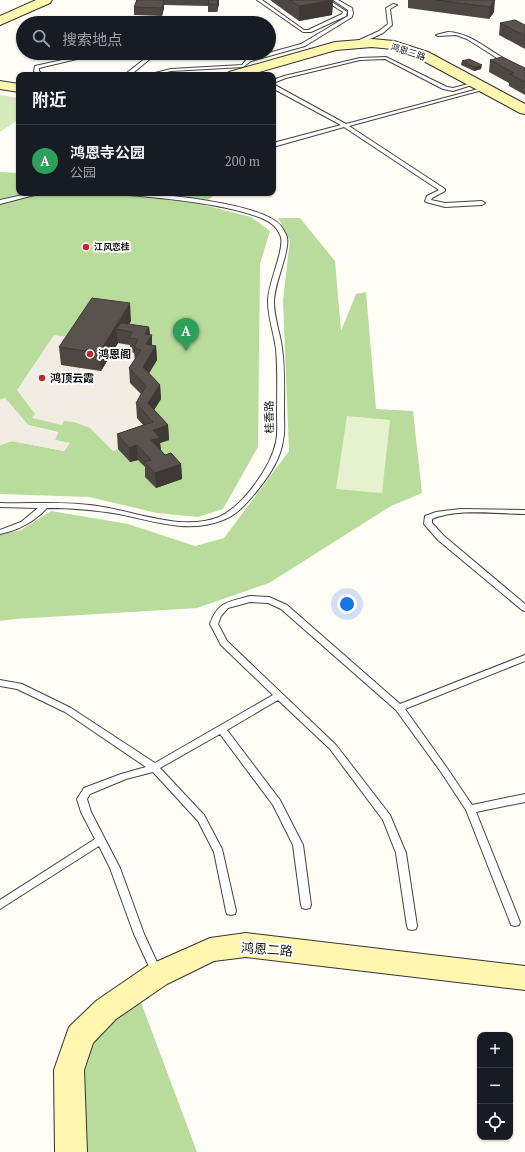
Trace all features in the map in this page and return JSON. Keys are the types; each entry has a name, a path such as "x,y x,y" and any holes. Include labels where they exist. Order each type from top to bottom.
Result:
{"street":[{"path":"0,15 32,0"},
{"path":"0,21 46,0"},
{"name":"鸿恩三路","path":"241,71 335,46 372,43 394,45 423,55 525,110"},
{"path":"0,85 16,88"},
{"name":"鸿恩二路","path":"70,1152 69,1070 80,1036 106,1010 157,975 210,950 246,945 525,978"}],"lane":[{"path":"259,0 303,31 309,31 344,15 345,12 326,0"},
{"path":"276,52 303,45 350,17 352,13 350,9 336,0"},
{"path":"352,45 381,32 390,24 388,8 395,5"},
{"path":"438,35 459,33 468,36 495,55 525,72"},
{"path":"276,81 284,77 370,58 386,58 444,88 452,90 480,86"},
{"path":"38,72 36,70 37,67 68,60"},
{"path":"131,72 145,60"},
{"path":"163,72 171,70 241,71 249,60"},
{"path":"276,144 346,126 480,86"},
{"path":"276,88 346,126 443,190 429,197 428,201 445,205 482,203"},
{"path":"0,202 26,196"},
{"name":"桂香路","path":"0,505 102,509 181,524 199,525 214,522 229,516 240,507 250,496 277,454 280,440 279,350 271,303 271,293 284,244 284,235 279,227 270,219 257,213 226,206 152,196"},
{"path":"0,532 15,528 30,520 44,507"},
{"path":"525,512 446,512 433,515 428,518 428,524 441,538 525,608"},
{"path":"412,926 401,853 387,818 333,748 224,643 214,624 217,615 225,606 250,599 269,600 284,607 399,708 470,809 515,922"},
{"path":"399,708 525,658"},
{"path":"0,683 20,686 68,710 154,767 201,818 219,852 231,911"},
{"path":"157,975 139,934 115,868 86,812 82,799 87,791 124,776 154,767 279,695"},
{"path":"221,729 277,803 298,845 306,905"},
{"path":"470,809 525,798"},
{"path":"0,905 101,840"}],"green space":[{"path":"0,95 16,98 16,121 0,132"},
{"path":"0,172 16,173 16,196 213,196 204,205 251,217 270,231 260,264 258,447 223,509 198,517 157,513 89,497 0,494 0,445 12,441 64,451 69,443 55,440 58,432 28,425 5,398 0,400"},
{"path":"278,218 300,218 335,261 341,331 356,294 366,292 376,409 413,411 422,493 391,506 269,583 197,608 0,621 0,535 21,530 51,511 128,524 195,546 224,538 289,451 283,300 290,240"},
{"path":"347,416 390,420 382,493 336,489"},
{"path":"139,997 197,1152 84,1152 80,1048"}],"shaded area":[{"path":"54,335 79,339 62,365 101,371 118,343 133,346 139,354 154,436 113,451 90,428 74,422 64,421 62,425 32,418 35,414 17,390"},
{"path":"5,398 28,425 58,433 55,440 70,443 64,451 12,441 0,445 0,400"}],"building":[{"path":"137,0 164,0 162,8 134,7"},
{"path":"209,0 218,0 217,4 208,4"},
{"path":"290,0 333,0 299,6"},
{"path":"436,0 495,0 490,7"},
{"path":"515,20 525,25 525,36 500,23"},
{"path":"502,57 525,68 525,82 510,74 514,73 490,60"},
{"path":"469,59 482,65 474,67 462,61"},
{"path":"92,298 130,303 99,353 59,347"},
{"path":"121,323 149,327 145,334 152,335 146,344 156,346 143,367 160,385 148,403 168,425 153,430 160,438 151,440 165,455 171,453 181,464 155,473 144,462 151,460 137,445 129,448 117,434 153,422 136,403 146,386 129,368 141,350 134,348 138,339 129,338 132,332 116,329"}],"place":[{"name":"江风恋桂","path":"86,247"},
{"name":"鸿恩寺公园","path":"186,351"},
{"name":"鸿恩阁","path":"90,354"},
{"name":"鸿顶云霞","path":"42,378"}]}
